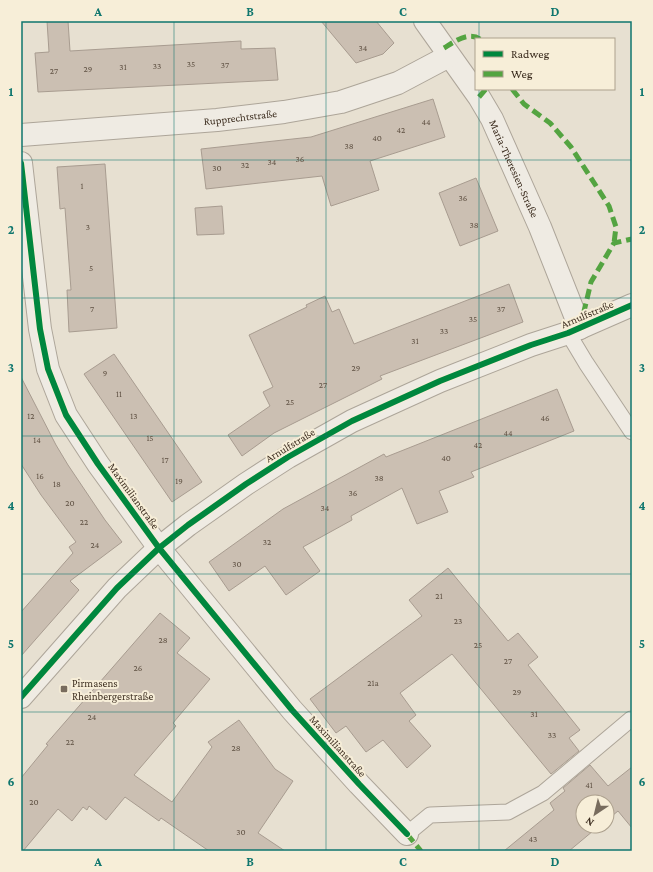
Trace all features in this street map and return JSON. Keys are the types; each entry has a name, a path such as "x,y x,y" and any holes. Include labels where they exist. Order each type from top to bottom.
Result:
{"street":[{"name":"Maria-Theresien-Straße","path":"425,21 479,97 492,119 540,226 574,330"},
{"name":"Rupprechtstraße","path":"21,135 217,120 284,112 341,102 398,83 450,56"},
{"name":"Maximilianstraße","path":"21,163 40,329 48,369 66,415 98,464 159,548 292,710 359,784 408,834"},
{"name":"Arnulfstraße","path":"21,697 117,588 159,548 188,525 246,484 288,457 352,420 440,381 574,330 632,305"}],"lane":[{"path":"574,330 586,363 632,432"},
{"name":"Maximilianstraße","path":"408,834 430,815 508,812 544,793 631,719"}],"building":[{"path":"47,21 68,21 70,51 241,41 241,49 275,48 278,80 38,92 35,53 49,52"},
{"path":"321,21 376,21 394,43 383,54 356,63"},
{"path":"433,99 445,137 370,161 379,190 331,206 322,176 206,189 201,149 311,137"},
{"path":"105,164 117,328 69,332 67,290 71,290 65,208 60,209 57,167"},
{"path":"476,178 498,231 460,246 439,193"},
{"path":"222,206 224,234 197,235 195,208"},
{"path":"509,284 523,322 380,376 382,379 274,433 242,456 228,435 270,406 263,392 273,387 249,335 307,307 306,305 325,296 332,312 339,309 354,344"},
{"path":"114,354 202,482 172,502 84,374"},
{"path":"21,377 68,465 105,520 122,542 70,581 79,590 21,656 21,612 73,553 69,547 76,542 41,495 21,464"},
{"path":"557,389 574,431 471,472 474,477 439,491 448,512 417,524 402,488 351,516 352,520 303,547 320,571 286,595 265,566 229,591 209,562 283,509 384,454 386,457"},
{"path":"448,568 508,641 518,633 538,657 528,665 580,730 569,738 579,751 551,774 452,654 400,693 416,715 409,721 431,746 407,768 383,740 366,752 346,726 336,733 310,699 422,616 409,600"},
{"path":"160,613 190,638 177,653 210,679 173,723 176,726 134,775 172,802 212,747 208,742 239,720 275,769 293,781 258,833 285,851 209,851 161,818 159,821 125,797 106,820 89,806 87,810 83,807 72,821 58,809 23,851 21,851 21,778 48,745 46,744"},
{"path":"590,765 608,786 632,767 632,828 618,811 615,813 615,794 575,794 575,834 589,834 569,851 504,851 554,810 550,803 565,791 563,788"}],"marked path":[{"path":"444,48 461,38 471,36 478,38"},
{"path":"479,97 485,90"},
{"path":"513,90 524,104 550,123 571,147 609,206 616,227 614,243"},
{"path":"580,328 591,282 614,243 632,239"},
{"path":"407,834 421,851"}],"cycle path":[{"path":"21,163 40,329 48,369 66,415 98,464 159,548 292,710 407,834"},
{"path":"21,697 117,588 159,548 188,525 246,484 288,457 352,421 440,381 531,345 568,333 632,305"}],"place":[{"name":"Pirmasens Rheinbergerstraße","path":"64,689"}]}
